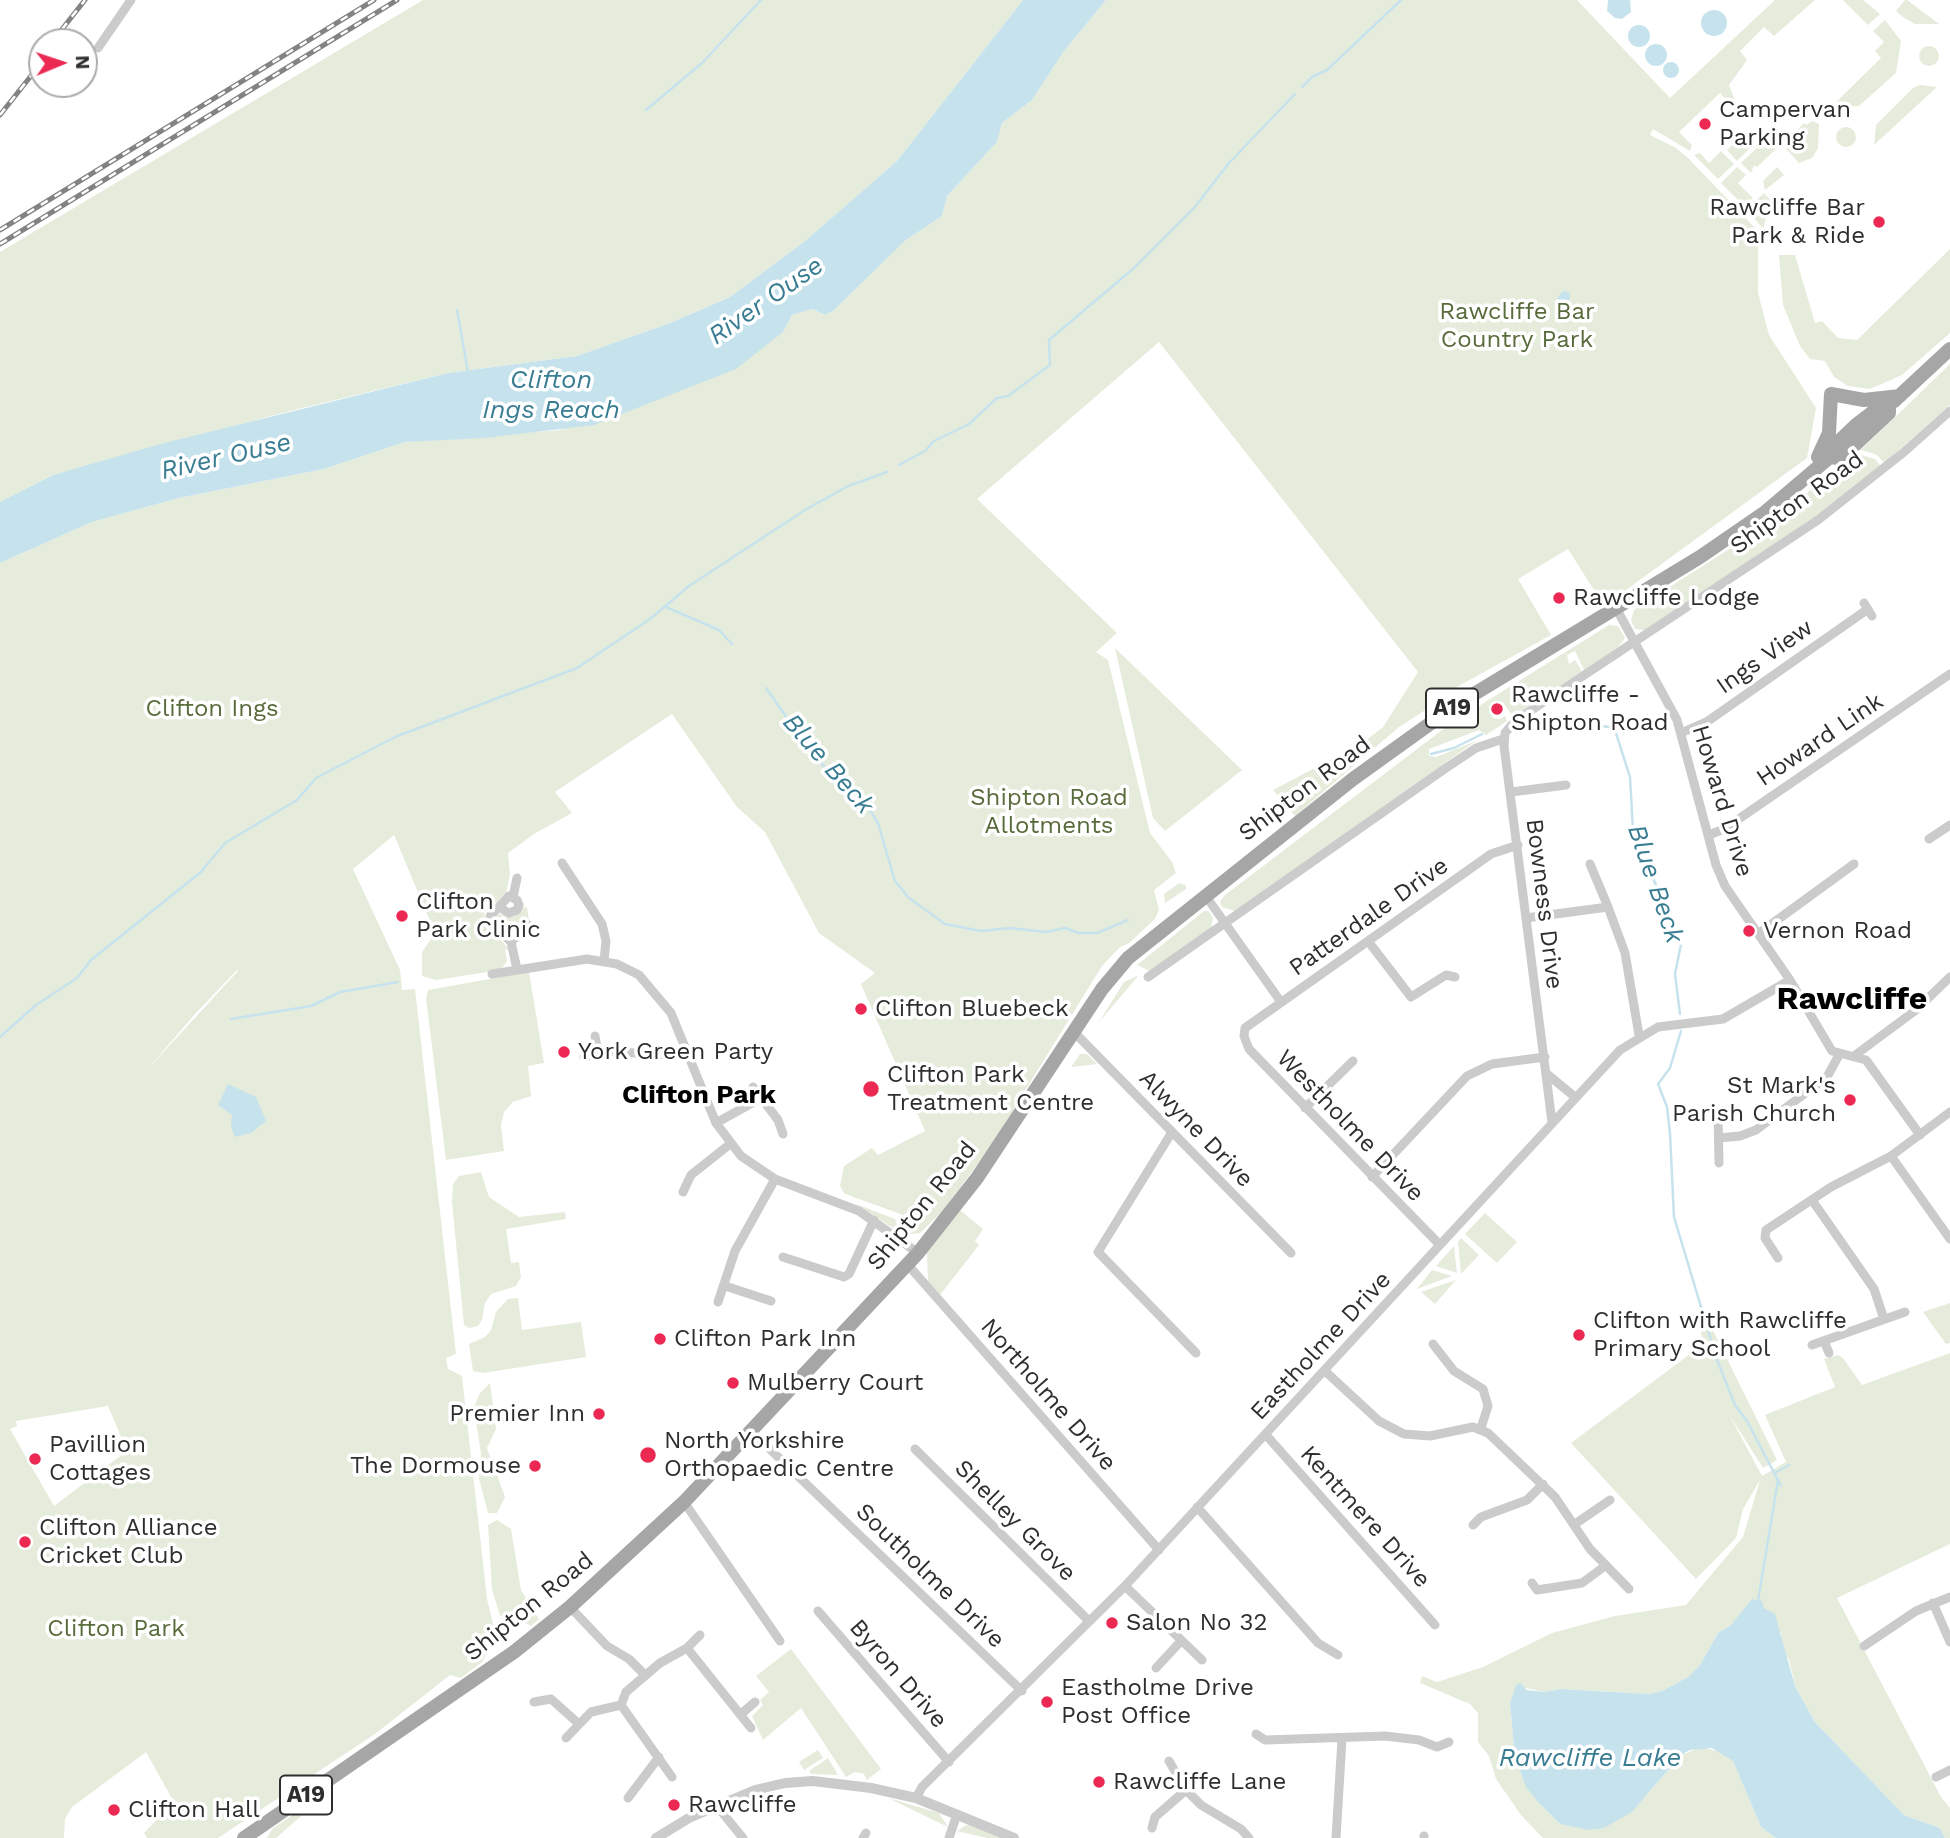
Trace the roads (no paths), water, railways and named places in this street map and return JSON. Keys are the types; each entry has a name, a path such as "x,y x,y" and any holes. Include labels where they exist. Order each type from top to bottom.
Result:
{"main road":[{"name":"Shipton Road","path":"252,1836 484,1674 570,1607 684,1502 913,1259 1006,1137 1073,1031 1128,958 1353,779 1456,705 1734,534 1830,457 1831,449 1856,425 1882,405 1894,401 1950,349"},
{"path":"1809,474 1829,433 1830,394 1864,400 1894,401"},
{"name":"Shipton Road","path":"1830,457 1838,458 1857,443 1889,413 1894,401"},
{"path":"1856,425 1857,443"}],"street":[{"path":"98,48 131,0"},
{"name":"Shipton Road","path":"1148,977 1454,762 1476,748 1503,739 1515,722 1818,520 1905,452 1950,411"},
{"name":"Howard Drive","path":"1616,608 1663,690 1682,733 1725,886 1790,980 1823,1039 1839,1055"},
{"name":"Ings View","path":"1682,733 1708,721 1868,609"},
{"name":"Howard Link","path":"1709,835 1724,829 1950,674"},
{"name":"Bowness Drive","path":"1503,739 1552,1122"},
{"path":"1511,792 1566,785"},
{"path":"1930,839 1950,825"},
{"name":"Patterdale Drive","path":"1245,1028 1492,854 1518,845"},
{"path":"492,974 587,959 604,961 606,942 602,924 562,863"},
{"path":"1590,864 1625,953 1639,1035"},
{"path":"1758,934 1854,864"},
{"path":"499,907 509,913 517,910 519,905 513,897 517,878"},
{"path":"1205,895 1281,1002"},
{"path":"513,897 504,899 490,916 491,923 512,945 517,969"},
{"path":"1526,918 1608,907"},
{"path":"512,945 529,925"},
{"path":"1368,941 1411,997 1449,973"},
{"name":"Northolme Drive","path":"604,961 629,969 649,983 671,1013 688,1049 716,1123 730,1144 752,1165 775,1179 843,1204 874,1220 913,1259 1159,1550"},
{"path":"1854,1056 1916,1010 1950,977"},
{"name":"Eastholme Drive","path":"916,1798 922,1787 1022,1691 1088,1620 1159,1550 1620,1050 1639,1035 1658,1027 1723,1018 1790,980"},
{"name":"Westholme Drive","path":"1245,1028 1244,1037 1249,1049 1440,1245"},
{"name":"Alwyne Drive","path":"1073,1031 1291,1253"},
{"path":"595,1036 598,1053"},
{"path":"584,1057 623,1051 658,1055 688,1049"},
{"path":"1718,1138 1740,1136 1756,1130 1827,1077 1839,1055 1854,1056 1869,1065 1920,1135"},
{"path":"1372,1177 1467,1076 1492,1064 1545,1056"},
{"path":"1305,1108 1353,1061"},
{"path":"1547,1073 1575,1097"},
{"path":"753,1087 778,1120 783,1135"},
{"path":"716,1123 761,1098"},
{"path":"1778,1258 1764,1233 1812,1200 1891,1156 1950,1112"},
{"path":"1718,1114 1719,1163"},
{"path":"1172,1132 1098,1252 1196,1353"},
{"path":"683,1192 691,1175 730,1144"},
{"path":"1891,1156 1950,1239"},
{"path":"719,1302 735,1251 775,1179"},
{"path":"1812,1200 1874,1289 1884,1319"},
{"path":"783,1257 844,1277 849,1274 874,1220"},
{"path":"724,1286 771,1301"},
{"path":"1812,1345 1905,1312"},
{"path":"1824,1341 1829,1353"},
{"path":"1439,1347 1454,1371 1483,1389 1488,1406 1480,1428"},
{"path":"1325,1371 1379,1421 1404,1434 1430,1436 1466,1428 1480,1428 1498,1440 1542,1484 1605,1566 1629,1589"},
{"name":"Southolme Drive","path":"751,1431 1022,1691"},
{"name":"Kentmere Drive","path":"1266,1435 1435,1625"},
{"name":"Shelley Grove","path":"915,1449 1088,1620"},
{"path":"1473,1525 1479,1514 1517,1505 1542,1484"},
{"path":"1575,1524 1610,1500"},
{"path":"684,1502 780,1641"},
{"path":"1197,1507 1318,1643 1338,1655"},
{"path":"1535,1590 1582,1583 1605,1566"},
{"path":"1125,1586 1202,1660"},
{"path":"1864,1646 1916,1611 1950,1597"},
{"path":"1933,1604 1950,1642"},
{"path":"570,1607 607,1646 629,1659 645,1675"},
{"name":"Byron Drive","path":"818,1611 949,1762"},
{"path":"621,1704 626,1692 645,1675 687,1648 700,1635"},
{"path":"1156,1668 1181,1641"},
{"path":"687,1648 751,1728"},
{"path":"534,1702 551,1699 579,1724"},
{"path":"741,1714 755,1702"},
{"path":"566,1738 598,1707 621,1704"},
{"path":"621,1704 672,1777"},
{"path":"1256,1734 1265,1740 1281,1737 1342,1739 1385,1736 1419,1740 1437,1747 1449,1742"},
{"path":"1336,1838 1342,1739"},
{"path":"628,1798 631,1786 659,1757"},
{"path":"1169,1760 1186,1790 1201,1805 1241,1829 1249,1838"},
{"path":"1936,1777 1950,1770"},
{"path":"656,1838 716,1805 770,1786 796,1782 848,1785 916,1798 1014,1838"},
{"path":"1152,1828 1155,1816 1186,1790"},
{"path":"716,1805 743,1838"},
{"path":"949,1838 957,1814"}],"water":[{"name":"Clifton Ings Reach","path":"1023,0 1106,0 1064,51 1032,100 1002,123 997,142 947,196 942,216 906,240 833,311 825,315 813,309 792,315 783,332 736,369 594,425 485,438 405,442 324,469 179,498 92,522 0,563 0,502 53,475 164,443 448,373 577,356 670,323 730,297 805,241 897,161"},
{"path":"1608,0 1630,0 1631,12 1622,19 1615,18 1607,11"},
{"path":"1714,10 1723,14 1727,23 1723,32 1714,36 1705,32 1701,23 1705,14"},
{"path":"1639,25 1649,32 1650,36 1643,46 1639,47 1629,40 1628,36 1635,26"},
{"path":"1656,44 1666,51 1667,55 1660,65 1656,66 1646,59 1645,55 1652,45"},
{"path":"1668,62 1674,62 1679,70 1677,76 1668,78 1663,73 1663,67"},
{"path":"1563,291 1570,293 1570,298 1560,316 1555,310 1558,297"},
{"path":"228,1084 256,1097 266,1121 251,1133 235,1137 231,1127 232,1115 218,1105"},
{"name":"Rawcliffe Lake","path":"1752,1599 1762,1601 1764,1608 1775,1614 1795,1686 1815,1722 1904,1815 1940,1828 1945,1838 1776,1838 1761,1827 1733,1761 1712,1748 1690,1750 1681,1755 1632,1812 1604,1828 1588,1830 1560,1824 1538,1802 1526,1787 1515,1758 1510,1703 1516,1685 1520,1683 1527,1690 1545,1692 1561,1689 1649,1694 1662,1691 1688,1677 1700,1665 1718,1633 1731,1625"}],"waterway":[{"path":"646,110 702,63 761,0"},
{"path":"1302,87 1312,77 1327,70 1401,0"},
{"path":"899,465 925,451 934,441 969,424 997,398 1008,396 1050,365 1049,340 1134,268 1194,208 1229,163 1295,94"},
{"path":"457,310 468,372"},
{"path":"0,1037 36,1005 77,978 91,960 201,872 225,843 297,800 316,778 395,737 577,668 650,619 689,586 805,510 848,486 887,472"},
{"name":"Blue Beck","path":"666,607 719,630 732,644"},
{"name":"Blue Beck","path":"766,688 816,759 865,802 878,823 895,881 909,898 945,924 981,931 1010,928 1046,932 1065,928 1079,933 1097,933 1128,920"},
{"name":"Blue Beck","path":"1599,726 1615,730 1630,777 1633,831 1681,944 1675,974 1680,1014"},
{"name":"Blue Beck","path":"1431,754 1454,748 1482,734"},
{"path":"231,1019 311,1006 340,992 398,982"},
{"name":"Blue Beck","path":"1681,1031 1670,1068 1658,1084 1667,1107 1674,1217 1717,1360 1735,1405 1747,1421 1781,1486"},
{"path":"1775,1473 1789,1465"},
{"path":"1758,1601 1778,1480"}],"railway":[{"path":"63,28 85,0"},
{"path":"0,230 374,0"},
{"path":"0,244 397,0"},
{"path":"0,115 28,80"}],"place":[{"name":"Campervan Parking","path":"1705,124"},
{"name":"Rawcliffe Bar Park & Ride","path":"1879,222"},
{"name":"Rawcliffe Lodge","path":"1559,598"},
{"name":"Rawcliffe - Shipton Road","path":"1497,709"},
{"name":"Clifton Park Clinic","path":"402,916"},
{"name":"Vernon Road","path":"1749,931"},
{"name":"Clifton Bluebeck","path":"861,1009"},
{"name":"York Green Party","path":"564,1052"},
{"name":"Clifton Park Treatment Centre","path":"871,1089"},
{"name":"St Mark's Parish Church","path":"1850,1100"},
{"name":"Clifton with Rawcliffe Primary School","path":"1579,1335"},
{"name":"Clifton Park Inn","path":"660,1339"},
{"name":"Mulberry Court","path":"733,1383"},
{"name":"Premier Inn","path":"599,1414"},
{"name":"North Yorkshire Orthopaedic Centre","path":"648,1455"},
{"name":"Pavillion Cottages","path":"35,1459"},
{"name":"The Dormouse","path":"535,1466"},
{"name":"Clifton Alliance Cricket Club","path":"25,1542"},
{"name":"Salon No 32","path":"1112,1623"},
{"name":"Eastholme Drive Post Office","path":"1047,1702"},
{"name":"Rawcliffe Lane","path":"1099,1782"},
{"name":"Rawcliffe","path":"674,1805"},
{"name":"Clifton Hall","path":"114,1810"}],"district":[{"name":"Rawcliffe","path":"1852,1000"},
{"name":"Clifton Park","path":"699,1095"}],"water label":[{"name":"River Ouse","path":"766,301"},
{"name":"River Ouse","path":"226,457"}],"park label":[{"name":"Rawcliffe Bar Country Park","path":"1517,326"},
{"name":"Clifton Ings","path":"212,709"},
{"name":"Shipton Road Allotments","path":"1049,812"}]}
